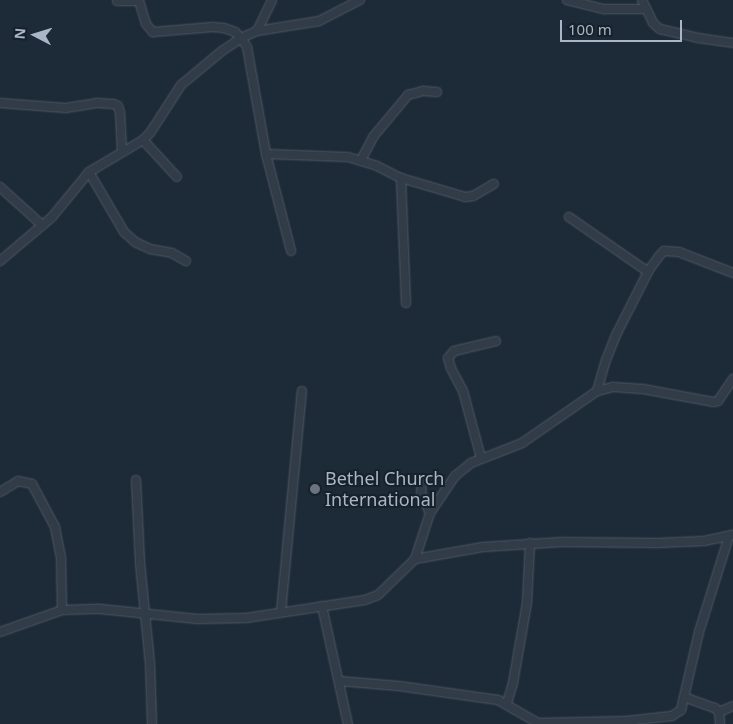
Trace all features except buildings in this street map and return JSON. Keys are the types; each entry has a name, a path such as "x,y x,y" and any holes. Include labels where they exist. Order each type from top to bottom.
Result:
{"street":[{"path":"257,32 272,0"},
{"path":"0,261 52,217 89,172 143,140 150,133 181,85 222,51 241,38 257,32 319,21 360,0"},
{"path":"567,0 604,9 646,9"},
{"path":"642,0 653,23 660,30 733,43"},
{"path":"117,1 139,2 146,24 152,32 213,27 235,32 241,38 247,47 266,154 292,251"},
{"path":"361,160 373,137 408,96 423,91 437,92"},
{"path":"0,103 66,108 97,103 114,104 118,106 120,112 122,152"},
{"path":"143,140 177,177"},
{"path":"266,154 348,157 361,160 401,178 464,197 473,196 494,184"},
{"path":"89,172 124,232 135,242 150,249 172,253 186,261"},
{"path":"401,178 406,303"},
{"path":"0,187 42,225"},
{"path":"569,217 648,272"},
{"path":"597,391 606,360 618,333 648,272 659,256 670,250 733,273"},
{"path":"482,458 463,391 448,358 454,351 496,341"},
{"path":"0,632 31,619 62,610 100,609 197,619 246,618 365,600 378,595 415,559 430,513 455,476 471,463 522,442 597,391 613,387 643,389 713,402 722,396 733,379"},
{"path":"281,612 302,391"},
{"path":"136,480 140,563 150,663 152,724"},
{"path":"422,480 421,493 430,513"},
{"path":"0,492 18,481 32,484 55,527 61,558 62,610"},
{"path":"339,681 399,686 498,700 507,703 538,723 626,721 672,716 680,712 699,632 731,536 704,541 658,544 530,543 483,547 415,559"},
{"path":"507,703 513,683 526,610 530,543"},
{"path":"322,606 348,724"},
{"path":"684,697 709,705 719,712"},
{"path":"719,712 733,706"},
{"path":"719,712 720,724"}],"place":[{"name":"Bethel Church International","path":"315,489"}]}
